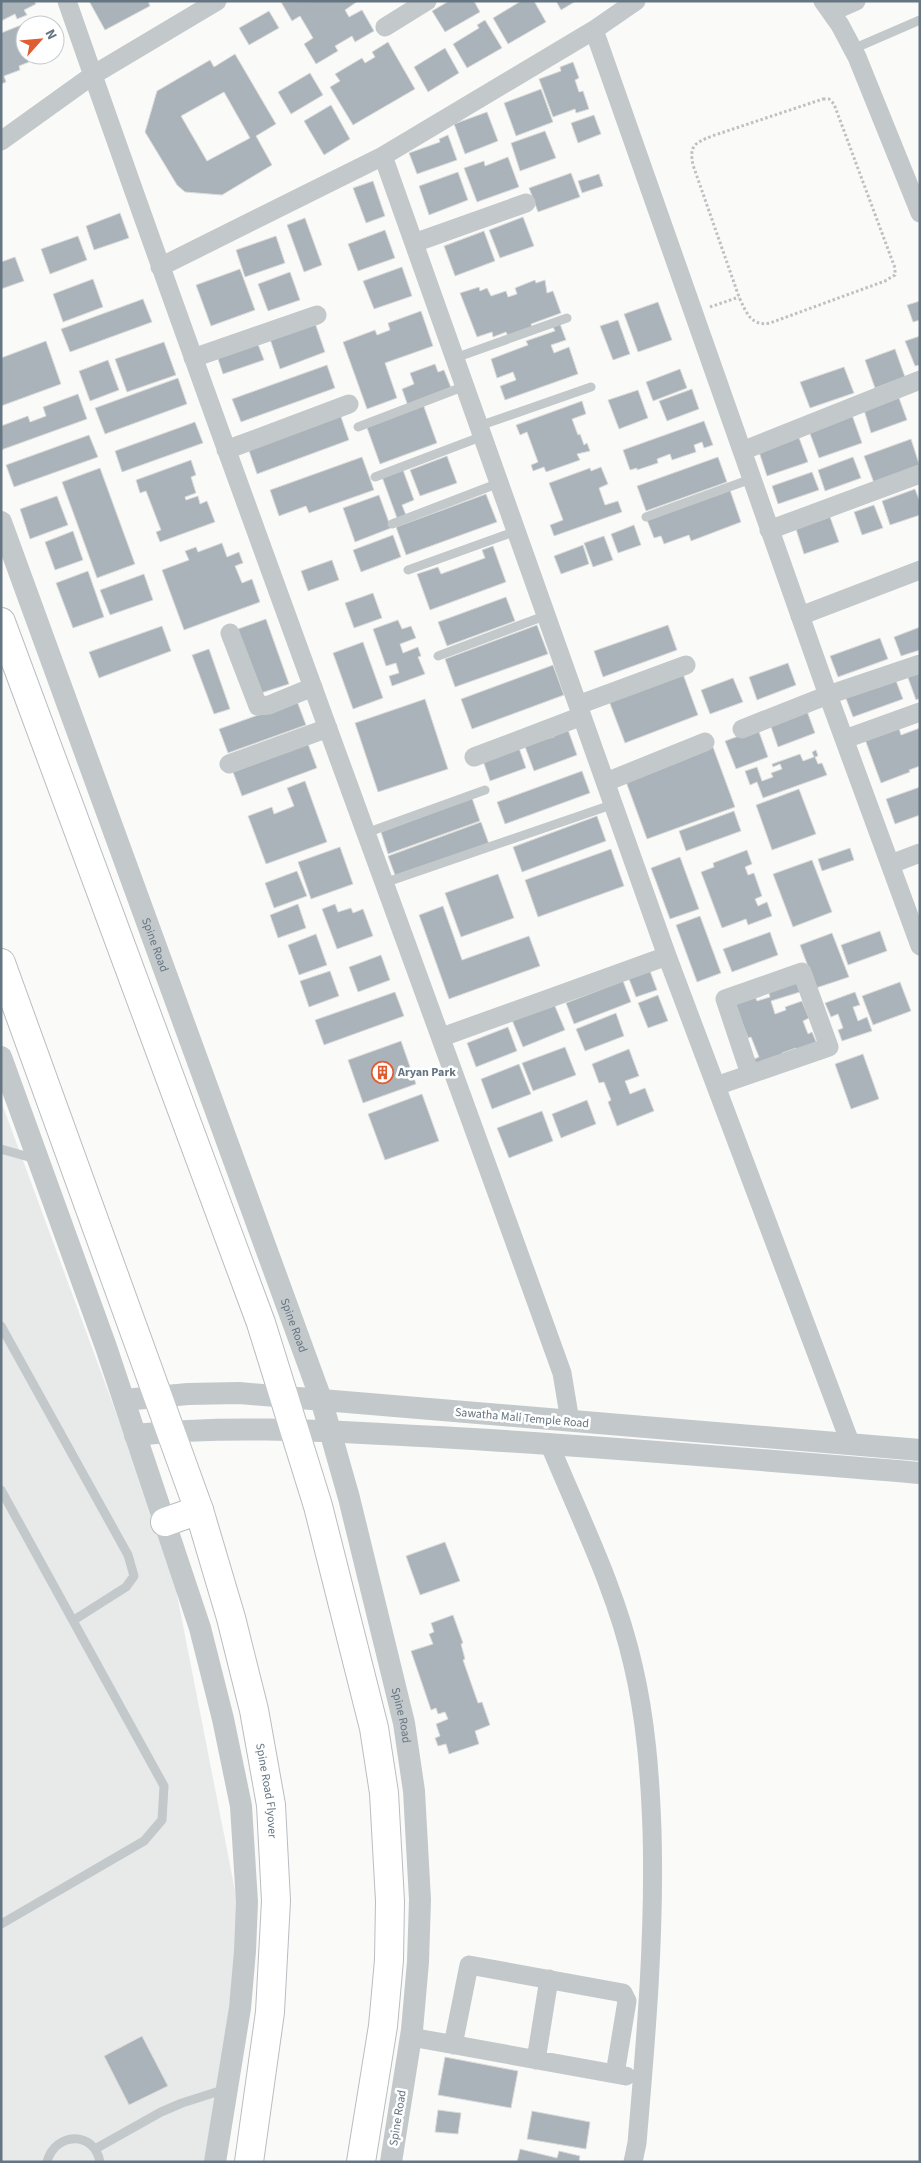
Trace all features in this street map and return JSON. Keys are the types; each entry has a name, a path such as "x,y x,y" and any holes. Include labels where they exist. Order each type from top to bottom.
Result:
{"main road":[{"path":"1,622 261,1323 318,1506 374,1728 384,1793 390,1901 389,1960 383,2026 361,2162"},
{"path":"1,963 172,1431"},
{"name":"Spine Road Flyover","path":"172,1431 199,1510 231,1618 254,1710 271,1805 276,1901 274,1953 270,2012 249,2162"},
{"path":"165,1522 199,1510"}],"street":[{"path":"67,1 160,267 384,884 442,1036 562,1374 570,1421"},
{"path":"1,141 93,75 217,1"},
{"path":"385,27 427,1"},
{"path":"160,267 383,156 594,30 636,1"},
{"path":"856,1 827,7 853,49 920,214"},
{"path":"594,30 769,530 920,946"},
{"path":"383,156 667,956 851,1445"},
{"path":"414,243 526,203"},
{"path":"193,358 317,315"},
{"path":"742,451 920,380"},
{"path":"226,450 349,404"},
{"path":"769,530 920,474"},
{"name":"Spine Road","path":"1,522 321,1399 331,1431 404,1723 414,1790 420,1900 418,1962 411,2037 391,2162"},
{"path":"800,616 920,570"},
{"path":"230,633 258,706 269,705 313,687"},
{"path":"742,729 828,695 920,664"},
{"path":"474,757 686,665"},
{"path":"844,739 920,712"},
{"path":"229,764 328,728"},
{"path":"606,782 705,742"},
{"path":"891,864 920,853"},
{"path":"442,1036 667,956"},
{"path":"716,1086 829,1047 802,972 725,999 750,1074"},
{"path":"1,1057 124,1400 200,1628 223,1719 241,1806 247,1902 245,1951 240,2008 215,2162"},
{"name":"Sawatha Mali Temple Road","path":"124,1400 159,1396 239,1393 920,1450"},
{"name":"Sawatha Mali Temple Road","path":"135,1435 172,1431 331,1431 549,1444 920,1472"},
{"path":"549,1444 612,1596 633,1664 646,1730 654,1891 652,1963 643,2079 633,2162"},
{"path":"453,2045 468,1965 549,1979 623,1993 626,1996 615,2074"},
{"path":"536,2060 549,1979"},
{"path":"411,2037 643,2079"}],"lane":[{"path":"853,49 920,20"},
{"path":"455,358 567,318"},
{"path":"358,426 465,386"},
{"path":"375,477 481,431 591,387"},
{"path":"646,517 752,479"},
{"path":"392,524 499,483"},
{"path":"408,570 516,531"},
{"path":"438,656 547,615"},
{"path":"366,833 485,790"},
{"path":"384,884 614,804"},
{"path":"1,1149 38,1160"},
{"path":"1,1326 128,1555 132,1567 134,1576 126,1587 74,1620"},
{"path":"1,1490 164,1786 162,1820 144,1841 1,1924"},
{"path":"94,2149 161,2112 227,2088"},
{"path":"46,2162 49,2153 55,2146 71,2138 80,2139 94,2149 100,2162"}],"path":[{"path":"822,99 829,99 834,104 895,268 895,275 886,281 764,324 753,321 739,297 693,165 691,155 693,148 696,142 712,136 822,99"},
{"path":"693,313 739,297"}],"shaded area":[{"path":"1,1101 170,1559 240,1916 211,2162 1,2162"}],"building":[{"path":"1,1 34,1 36,4 24,10 27,15 15,14 1,21"},
{"path":"89,1 148,1 150,6 105,30"},
{"path":"358,1 345,10 349,17 362,10 374,31 355,42 352,36 335,46 338,51 316,64 304,44 313,38 300,16 292,21 281,2"},
{"path":"449,1 474,1 480,12 445,32 432,11"},
{"path":"521,1 534,1 546,22 508,44 493,18"},
{"path":"556,1 576,1 561,10"},
{"path":"269,11 279,28 249,45 239,28"},
{"path":"485,20 502,48 467,68 453,44 479,28 477,25"},
{"path":"15,27 15,65 22,65 19,66 20,70 4,76 6,82 1,84 1,33"},
{"path":"388,42 415,89 353,125 330,87 340,81 335,74 362,58 365,63 375,57 372,52"},
{"path":"445,48 459,73 428,92 414,67"},
{"path":"235,54 276,124 256,136 272,165 222,195 185,192 177,185 145,132 157,91 210,60 214,67","holes":["224,92 250,138 207,161 181,116"]},
{"path":"573,62 579,78 575,80 579,92 583,91 589,109 576,113 575,109 553,117 539,79 561,71 560,67"},
{"path":"310,73 323,95 291,114 278,92"},
{"path":"541,89 553,122 516,136 504,103"},
{"path":"331,105 350,139 324,155 304,121"},
{"path":"487,112 498,141 465,154 454,124"},
{"path":"594,115 601,134 578,143 571,123"},
{"path":"545,131 556,158 520,171 511,143"},
{"path":"448,135 457,160 417,174 409,153 440,142 439,139"},
{"path":"508,157 519,187 477,202 464,168 484,161 485,166"},
{"path":"458,172 468,200 429,215 419,186"},
{"path":"571,173 580,197 538,212 529,188"},
{"path":"599,174 603,186 582,193 578,181"},
{"path":"373,181 385,216 366,223 353,188"},
{"path":"120,213 129,238 94,250 86,226"},
{"path":"523,217 534,246 500,258 489,230"},
{"path":"305,218 322,265 304,272 287,225"},
{"path":"385,230 395,258 358,271 348,244"},
{"path":"484,231 495,261 455,276 444,246"},
{"path":"78,236 87,260 50,274 41,249"},
{"path":"276,236 285,263 245,277 236,250"},
{"path":"15,257 24,281 1,289 1,262"},
{"path":"402,267 412,296 374,309 363,281"},
{"path":"240,269 255,310 211,326 196,285"},
{"path":"290,272 300,300 268,311 258,284"},
{"path":"93,279 103,307 63,322 53,294"},
{"path":"535,280 536,283 545,280 547,293 553,291 561,313 531,324 532,327 508,336 506,332 493,337 492,332 477,337 460,293 479,287 480,291 487,288 491,296 506,291 508,297 517,294 515,288"},
{"path":"143,299 152,322 70,352 61,329"},
{"path":"920,301 920,320 913,322 907,305"},
{"path":"658,302 672,340 638,352 624,314"},
{"path":"421,311 433,346 385,363 397,398 367,409 343,342 375,330 377,335 390,330 388,323"},
{"path":"618,320 630,354 613,360 600,326"},
{"path":"315,323 325,352 280,369 270,339"},
{"path":"560,324 566,340 551,345 554,353 569,347 578,374 505,400 500,386 516,380 513,372 497,378 491,359 528,345 526,341 555,331 553,327"},
{"path":"920,336 920,365 915,366 905,341"},
{"path":"256,339 264,360 223,374 216,353"},
{"path":"46,341 61,384 1,406 1,358"},
{"path":"164,342 176,375 127,392 115,359"},
{"path":"895,349 905,377 875,388 865,360"},
{"path":"108,360 119,390 90,401 79,371"},
{"path":"435,364 438,372 444,370 452,390 408,406 402,389 414,384 410,373"},
{"path":"327,365 335,388 241,422 232,399"},
{"path":"844,367 854,393 810,408 800,382"},
{"path":"680,369 687,388 653,401 646,382"},
{"path":"178,378 187,404 105,434 95,408"},
{"path":"692,389 699,409 667,421 659,401"},
{"path":"638,390 648,418 619,429 608,400"},
{"path":"78,394 87,419 1,450 1,426 28,416 30,422 46,416 43,407"},
{"path":"899,398 907,420 871,433 864,410"},
{"path":"582,401 586,414 572,419 578,435 580,434 584,445 587,443 590,451 577,454 580,460 546,472 544,467 533,471 531,465 538,462 527,432 520,435 516,425"},
{"path":"423,404 437,443 380,464 366,425"},
{"path":"340,414 349,440 257,474 248,448"},
{"path":"852,415 862,443 819,458 809,431"},
{"path":"704,421 713,445 704,448 702,442 694,445 696,452 672,460 670,454 657,459 658,463 637,470 637,468 630,470 623,450"},
{"path":"195,422 203,443 122,472 115,451"},
{"path":"89,435 98,457 14,487 6,465"},
{"path":"798,435 808,462 767,476 758,449"},
{"path":"911,439 920,467 874,483 864,456"},
{"path":"447,456 457,483 420,496 410,470"},
{"path":"362,457 374,490 309,513 306,506 279,516 270,490"},
{"path":"718,457 727,482 646,511 637,486"},
{"path":"853,457 861,478 825,491 818,470"},
{"path":"191,460 196,475 191,477 196,493 185,497 186,500 198,496 200,504 207,501 215,522 160,542 156,532 161,530 146,491 140,493 136,480"},
{"path":"601,467 608,484 599,488 605,505 618,501 622,512 554,536 550,525 563,520 549,483 590,468 591,471"},
{"path":"100,468 135,564 97,578 62,482"},
{"path":"403,470 414,500 402,505 406,515 397,518 382,477"},
{"path":"812,472 819,490 778,504 772,486"},
{"path":"915,489 920,502 920,515 890,525 882,501"},
{"path":"730,490 741,522 691,541 689,535 664,544 661,536 654,538 647,520"},
{"path":"486,494 497,522 406,555 396,527"},
{"path":"379,495 391,528 355,542 343,508"},
{"path":"57,496 68,525 30,539 20,509"},
{"path":"874,505 883,528 862,535 854,512"},
{"path":"830,517 839,542 804,554 796,529"},
{"path":"634,525 641,545 618,553 611,534"},
{"path":"73,531 83,560 55,570 45,542"},
{"path":"393,535 401,557 361,572 353,550"},
{"path":"604,536 613,560 593,567 584,543"},
{"path":"222,543 227,557 239,552 243,563 235,566 242,583 252,579 260,602 184,630 162,570 189,560 185,551 196,547 198,552"},
{"path":"583,545 589,564 561,574 554,556"},
{"path":"493,546 506,582 430,610 417,574 438,567 441,574 485,558 482,550"},
{"path":"332,560 339,580 308,591 301,571"},
{"path":"88,571 104,617 73,628 56,583"},
{"path":"144,574 153,600 110,615 100,590"},
{"path":"373,593 382,618 354,628 345,603"},
{"path":"506,597 515,621 447,646 438,622"},
{"path":"266,619 289,684 258,694 235,630"},
{"path":"398,620 402,629 411,626 416,638 400,644 403,653 418,647 421,656 418,657 425,674 392,686 389,676 399,673 396,663 386,666 373,629"},
{"path":"537,625 548,654 455,687 445,659"},
{"path":"668,625 677,650 603,677 594,651"},
{"path":"162,626 171,651 99,678 89,652"},
{"path":"920,627 920,650 901,656 894,637"},
{"path":"880,638 888,659 838,677 830,656"},
{"path":"363,642 383,698 353,709 333,653"},
{"path":"209,649 230,709 214,714 192,655"},
{"path":"788,663 796,685 757,700 749,677"},
{"path":"553,665 564,695 472,729 461,699"},
{"path":"920,670 920,698 916,700 907,675"},
{"path":"683,674 698,715 625,743 609,701"},
{"path":"733,678 743,702 710,714 701,690"},
{"path":"895,678 903,699 853,717 845,696"},
{"path":"425,699 448,769 378,792 355,723"},
{"path":"297,701 306,725 228,753 219,729"},
{"path":"807,711 815,733 778,747 770,724"},
{"path":"897,722 901,735 920,728 920,766 909,770 910,772 881,783 863,734"},
{"path":"567,727 577,755 534,771 524,744 554,737 553,732"},
{"path":"758,729 768,757 736,769 725,741"},
{"path":"308,744 317,768 242,796 233,772"},
{"path":"518,745 526,768 490,781 482,758"},
{"path":"713,747 735,807 647,839 625,779"},
{"path":"816,750 818,756 815,757 818,764 822,763 827,775 763,798 757,782 750,785 745,771 757,767 762,781 773,777 771,773 782,769 780,764 773,767 772,764 800,754 803,761 814,757 812,752"},
{"path":"582,771 590,793 505,824 497,802"},
{"path":"305,781 327,842 266,864 248,816 272,807 274,814 294,806 287,788"},
{"path":"920,787 920,815 895,824 886,799"},
{"path":"799,789 816,834 772,850 756,805"},
{"path":"472,798 480,821 388,854 381,832"},
{"path":"734,811 741,831 686,851 679,831"},
{"path":"597,816 606,841 522,872 513,847"},
{"path":"481,822 489,844 396,878 388,856"},
{"path":"340,847 353,884 311,899 298,862"},
{"path":"850,848 854,860 822,871 818,859"},
{"path":"611,849 624,886 538,917 525,880"},
{"path":"747,850 752,864 745,867 748,875 754,873 762,896 755,899 758,906 767,902 772,916 748,925 746,919 722,928 701,872 714,867 713,863"},
{"path":"680,857 699,909 670,919 651,868"},
{"path":"812,860 832,912 793,927 773,874"},
{"path":"297,871 307,896 274,908 265,883"},
{"path":"498,874 514,918 461,937 445,893"},
{"path":"298,904 306,928 278,938 270,915"},
{"path":"335,904 338,912 351,908 353,913 363,909 373,936 337,949 322,909"},
{"path":"443,906 462,960 529,936 540,966 449,999 419,915"},
{"path":"700,916 721,973 697,982 676,925"},
{"path":"880,931 887,951 848,965 841,945"},
{"path":"770,932 778,955 732,972 723,949"},
{"path":"832,933 849,977 816,988 800,945"},
{"path":"316,934 327,965 299,975 288,945"},
{"path":"381,955 390,980 358,992 349,967"},
{"path":"330,971 339,996 309,1007 300,981"},
{"path":"650,971 657,990 636,997 629,979"},
{"path":"794,977 800,992 771,1001 775,1014 786,1010 785,1007 802,1001 809,1018 803,1021 808,1034 812,1032 818,1046 797,1053 796,1048 782,1053 784,1057 757,1067 754,1059 759,1057 751,1037 748,1038 734,1001 754,994 757,1001 770,997 767,987"},
{"path":"623,981 631,1002 574,1024 566,1003"},
{"path":"900,982 911,1011 873,1025 862,996"},
{"path":"395,992 404,1016 324,1045 315,1020"},
{"path":"855,992 860,1005 853,1007 858,1021 867,1017 872,1031 842,1041 838,1030 843,1028 838,1014 831,1017 825,1003"},
{"path":"658,995 668,1021 648,1028 638,1003"},
{"path":"554,1004 565,1030 523,1047 512,1020"},
{"path":"616,1013 624,1036 585,1051 576,1029"},
{"path":"508,1027 517,1051 476,1067 467,1043"},
{"name":"Aryan Park","path":"401,1041 416,1084 363,1103 348,1060"},
{"path":"565,1047 576,1075 533,1091 522,1063"},
{"path":"629,1049 639,1076 625,1081 630,1094 645,1088 654,1111 617,1126 608,1102 611,1100 604,1082 599,1083 592,1064"},
{"path":"863,1054 879,1099 851,1109 835,1064"},
{"path":"519,1064 531,1094 492,1109 481,1079"},
{"path":"422,1094 439,1141 385,1160 368,1114"},
{"path":"587,1100 596,1124 561,1138 552,1114"},
{"path":"542,1111 553,1141 509,1158 497,1128"},
{"path":"445,1542 460,1581 420,1595 406,1556"},
{"path":"453,1615 463,1643 461,1644 465,1659 463,1660 478,1703 482,1702 490,1725 475,1731 479,1744 449,1754 446,1744 438,1746 435,1738 440,1736 436,1724 448,1719 445,1712 438,1714 436,1708 431,1710 411,1651 433,1644 429,1634 434,1632 431,1623"},
{"path":"142,2036 168,2086 129,2105 104,2056"},
{"path":"445,2057 518,2071 511,2108 438,2095"},
{"path":"438,2110 461,2113 458,2134 435,2132"},
{"path":"532,2111 590,2122 586,2149 527,2139"},
{"path":"520,2149 557,2158 559,2151 580,2156 579,2162 517,2162"}],"place":[{"name":"Aryan Park","path":"382,1072"}]}
